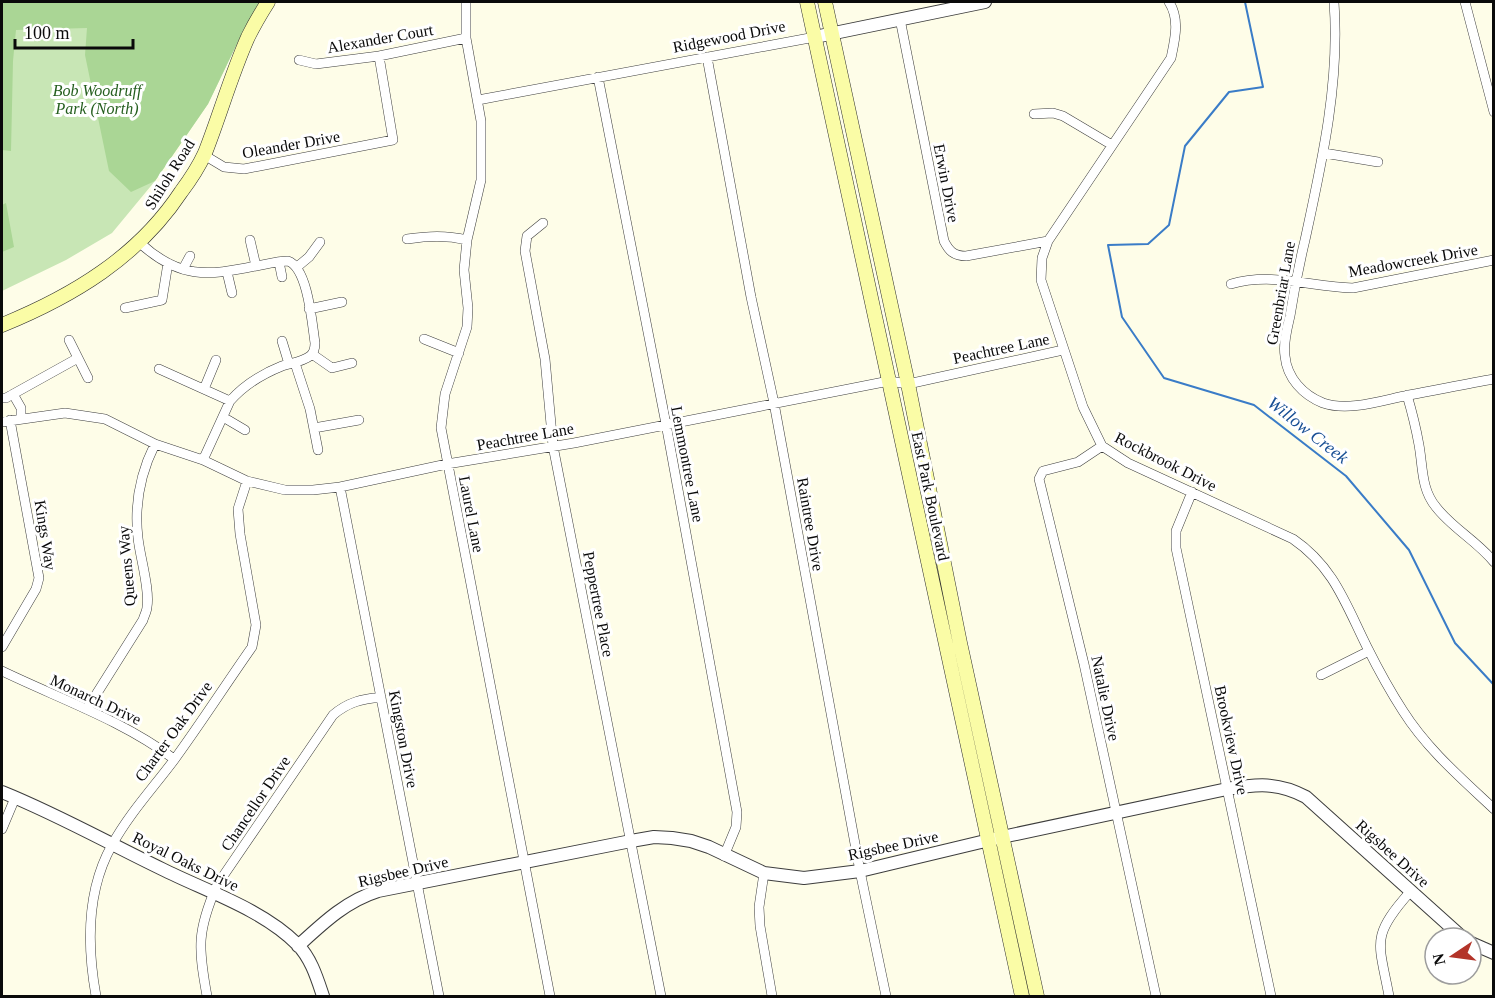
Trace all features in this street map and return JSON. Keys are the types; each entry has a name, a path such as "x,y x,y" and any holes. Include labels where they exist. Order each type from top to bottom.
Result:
{"main road":[{"name":"Shiloh Road","path":"2,325 62,298 101,274 140,243 157,225 173,205 204,155 248,37 268,2"},
{"name":"East Park Boulevard","path":"807,2 889,381 995,839 1037,996"},
{"name":"East Park Boulevard","path":"825,2 908,384 960,642 1022,996"}],"street":[{"name":"Laurel Lane","path":"466,2 466,38 478,100 482,153 481,180 467,240 464,270 468,308 467,327 442,408 441,428 550,996"},
{"name":"Ridgewood Drive","path":"478,100 815,37 985,2"},
{"name":"Rockbrook Drive","path":"1169,2 1176,19 1171,58 1048,241 1042,258 1041,280 1083,407 1102,446 1128,463 1293,539 1309,550 1333,578 1369,651 1399,704 1425,740 1447,765 1494,809"},
{"name":"Greenbriar Lane","path":"1334,2 1336,51 1324,153 1284,346 1286,368 1296,385 1307,394 1323,403 1335,406 1349,406 1494,379"},
{"path":"1465,2 1494,112"},
{"name":"Erwin Drive","path":"900,19 944,241 949,251 957,256 966,256 1048,241"},
{"name":"Alexander Court","path":"299,60 316,64 379,56 466,38"},
{"name":"Oleander Drive","path":"204,155 224,167 244,169 393,140 379,56"},
{"name":"Raintree Drive","path":"707,57 751,297 774,403 860,871 886,996"},
{"name":"Lemmontree Lane","path":"598,77 666,424 737,812 734,834 724,856"},
{"path":"1034,114 1053,113 1064,116 1112,145"},
{"path":"1324,153 1378,162"},
{"name":"Peppertree Place","path":"543,223 527,236 525,251 545,359 553,446 661,996"},
{"path":"407,239 432,235 467,240"},
{"path":"250,240 256,266"},
{"path":"297,267 313,253 320,242"},
{"path":"140,243 168,264 203,273 227,272 279,262 292,262 302,276 315,343 312,354"},
{"path":"183,269 190,256"},
{"name":"Meadowcreek Drive","path":"1231,284 1248,279 1270,278 1331,288 1353,288 1494,260"},
{"path":"279,262 282,277"},
{"path":"125,308 162,300 168,264"},
{"path":"227,272 232,293"},
{"path":"309,309 342,302"},
{"path":"424,339 459,353"},
{"path":"69,340 88,378"},
{"path":"282,341 314,428 318,450"},
{"name":"Peachtree Lane","path":"6,421 65,413 105,419 155,444 203,460 247,481 285,490 313,490 340,487 447,464 553,446 889,381 908,384 1063,350"},
{"path":"312,354 332,368 352,363"},
{"path":"203,460 230,402 241,390 257,378 312,354"},
{"path":"21,418 21,408 7,396 78,358"},
{"path":"204,389 216,360"},
{"path":"159,369 230,402"},
{"path":"1407,395 1419,445 1422,476 1430,499 1436,508 1485,550 1494,562"},
{"path":"223,417 245,430"},
{"path":"314,428 359,420"},
{"name":"Kings Way","path":"2,646 36,589 39,578 6,421"},
{"name":"Queens Way","path":"87,709 143,620 148,606 138,537 137,506 138,490 146,463 155,444"},
{"name":"Natalie Drive","path":"1102,446 1078,462 1043,471 1039,478 1084,664 1156,996"},
{"name":"Charter Oak Drive","path":"96,996 90,965 91,913 102,866 112,844 141,801 174,759 252,647 256,634 238,509 247,481"},
{"name":"Kingston Drive","path":"340,487 439,996"},
{"name":"Brookview Drive","path":"1192,492 1176,531 1176,548 1271,996"},
{"path":"1321,675 1369,651"},
{"name":"Monarch Drive","path":"2,671 87,709 150,741 174,759"},
{"name":"Chancellor Drive","path":"207,996 200,957 201,934 206,912 217,885 333,715 344,705 381,697"},
{"name":"Rigsbee Drive","path":"298,946 356,898 378,891 654,837 672,838 710,847 724,856 764,873 804,878 860,871 995,839 1227,789 1262,784 1273,785 1306,797 1449,926"},
{"name":"Royal Oaks Drive","path":"2,792 213,894 231,900 269,922 284,932 308,958 324,996"},
{"path":"2,829 15,798"},
{"path":"764,873 759,907 760,926 772,996"},
{"path":"1389,996 1379,944 1387,920 1410,892"}],"green space":[{"name":"Bob Woodruff Park (North)","path":"2,2 260,2 245,27 208,104 155,181 112,233 66,260 2,291"},
{"path":"2,2 260,2 245,27 208,104 155,181 131,192 109,171 85,55 87,28 16,30 11,151 2,150"},
{"path":"6,203 14,247 2,252 2,205"}],"waterway":[{"name":"Willow Creek","path":"1245,2 1263,87 1229,92 1185,146 1169,225 1148,244 1108,245 1122,317 1164,378 1254,405 1346,476 1409,550 1455,643 1494,685"}]}
